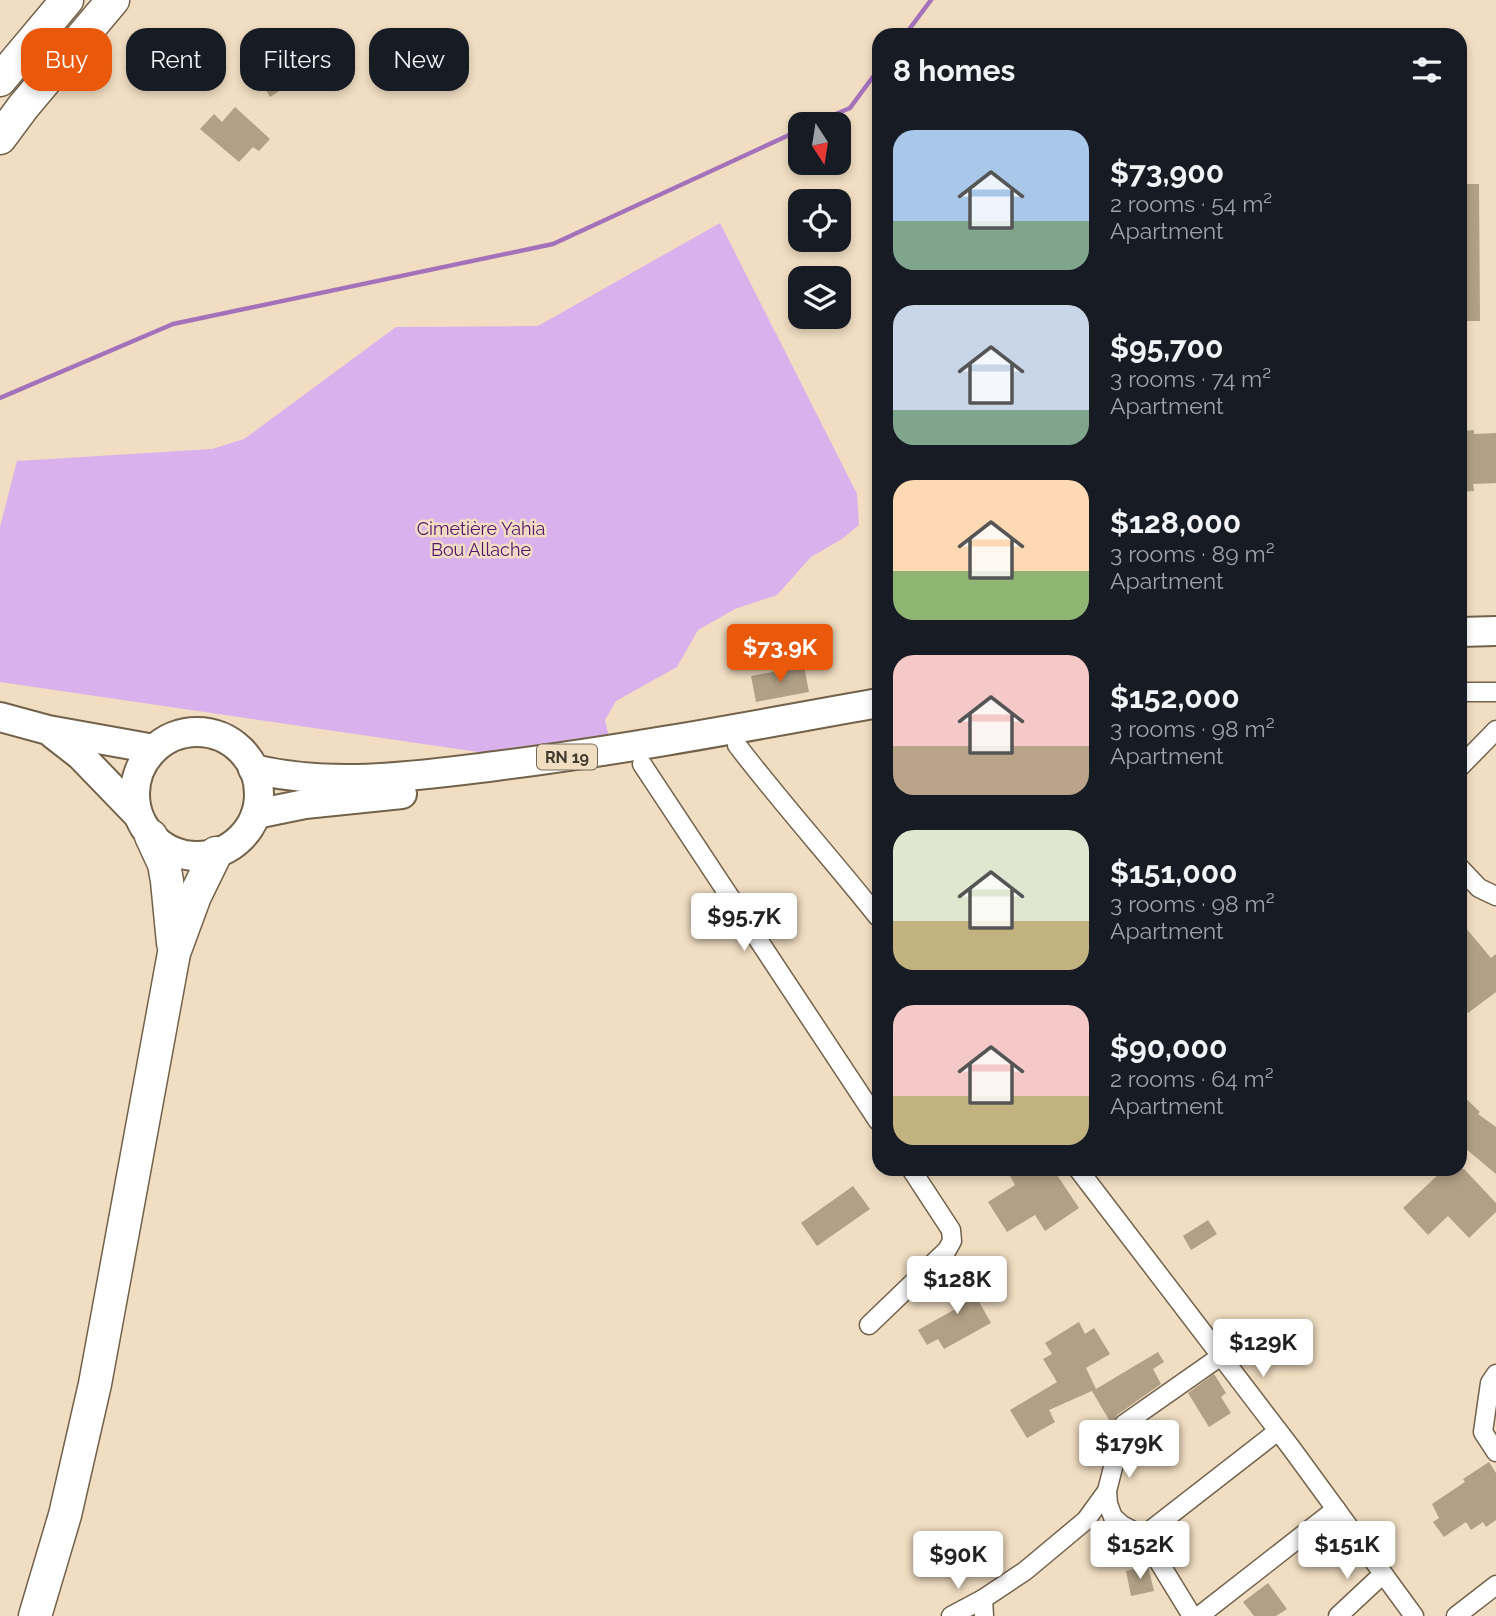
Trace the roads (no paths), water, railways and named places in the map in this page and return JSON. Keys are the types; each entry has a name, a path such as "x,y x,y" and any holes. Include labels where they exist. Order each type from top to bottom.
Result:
{"highway":[{"path":"0,80 67,0"},
{"path":"0,138 113,0"},
{"path":"145,825 164,864 174,953"},
{"path":"35,1616 65,1515 95,1384 174,953 195,896 216,853"}],"main road":[{"path":"1467,632 1496,631"},
{"path":"1467,649 1496,648"},
{"name":"RN 19","path":"254,769 304,778 418,775 562,758 872,704"},
{"path":"0,718 48,730 154,749"},
{"name":"RN 19","path":"256,814 305,804 567,776 642,764 872,718"},
{"path":"48,730 80,755 165,847 181,854 198,856 216,853 233,844 247,831 256,814 259,799 254,769 243,752 227,740 209,733 189,733 170,738 154,749 143,763 136,780 135,797 145,825"}],"street":[{"path":"1467,692 1496,692"},
{"path":"1467,761 1496,730"},
{"path":"737,745 872,909"},
{"path":"642,764 872,1112"},
{"path":"1467,875 1479,888 1496,896"},
{"path":"869,1325 947,1250 952,1241 951,1230 916,1176"},
{"path":"1083,1176 1278,1431 1414,1616"},
{"path":"951,1616 983,1608 1086,1520 1107,1491 1124,1424 1221,1356"},
{"path":"1496,1374 1490,1383 1483,1432 1496,1452"},
{"path":"1143,1536 1278,1431"},
{"path":"1107,1491 1114,1517 1122,1525 1143,1536 1192,1615 1336,1509"},
{"path":"1338,1616 1383,1574"},
{"path":"1455,1616 1496,1585"}],"waterway":[{"path":"910,28 931,0"},
{"path":"841,112 850,108 872,78"},
{"path":"0,398 173,324 553,244 788,136"}],"park label":[{"name":"Cimetière Yahia Bou Allache","path":"481,538"}]}
